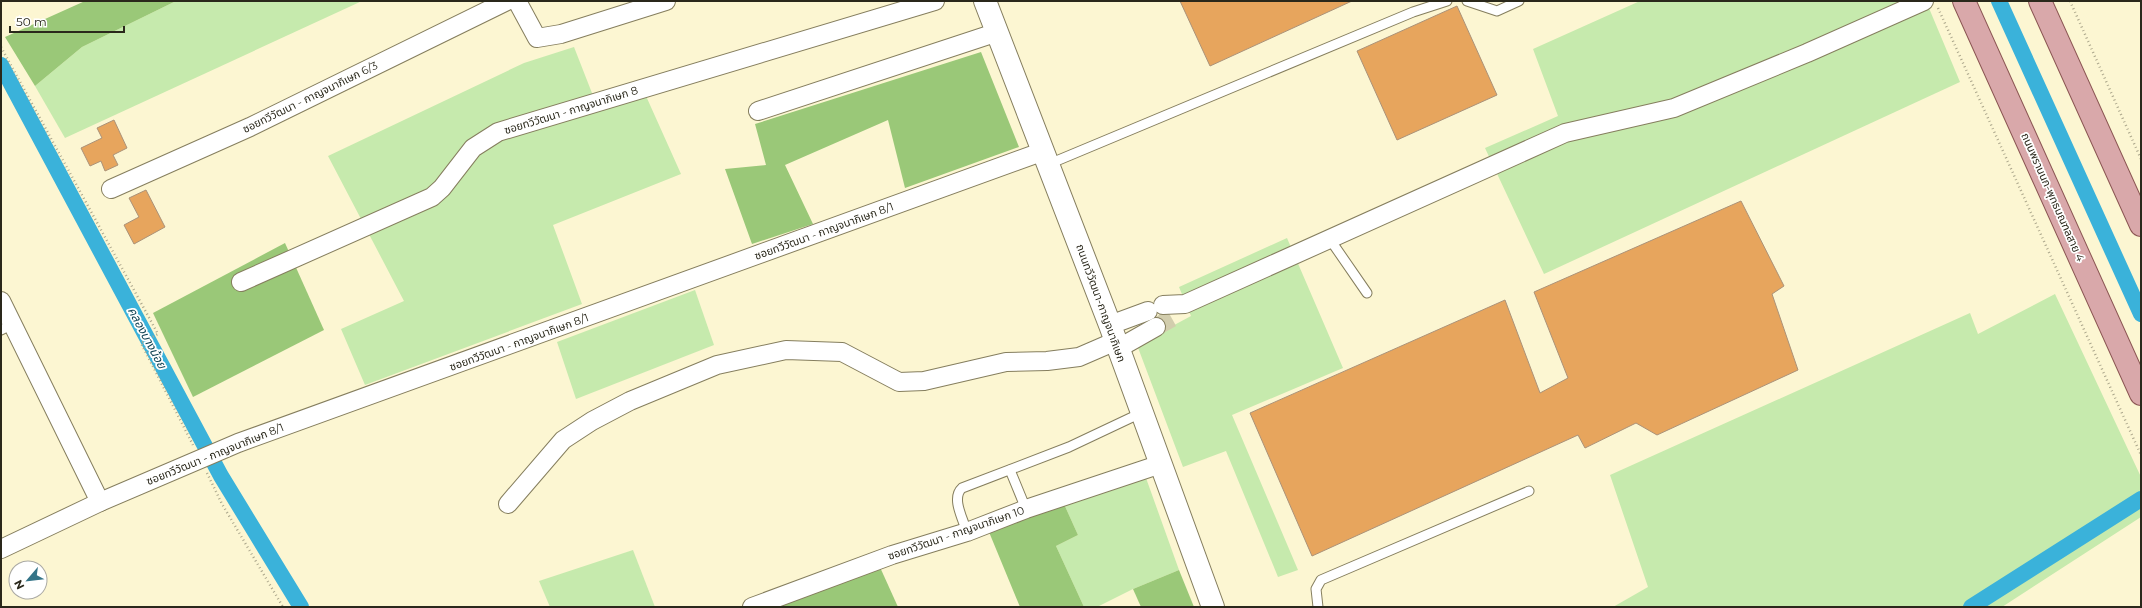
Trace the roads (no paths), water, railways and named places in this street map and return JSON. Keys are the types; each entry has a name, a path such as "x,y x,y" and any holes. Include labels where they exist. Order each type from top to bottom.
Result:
{"main road":[{"name":"ถนนพรานนก-พุทธมณฑลสาย 4","path":"1964,1 2141,394"},
{"path":"2040,1 2141,225"}],"street":[{"name":"ซอยทวีวัฒนา - กาญจนาภิเษก 6/3","path":"111,189 250,127 507,1"},
{"path":"517,1 537,38 562,34 666,1"},
{"name":"ซอยทวีวัฒนา - กาญจนาภิเษก 8","path":"241,282 432,198 442,188 473,148 498,132 936,1"},
{"name":"ถนนทวีวัฒนา-กาญจนาภิเษก","path":"985,1 1047,158 1115,338 1141,414 1161,464 1213,607"},
{"path":"508,504 563,440 592,421 630,401 717,365 786,350 842,352 899,382 924,381 1006,362 1047,361 1079,357 1161,312 1185,304 1565,133 1674,108 1807,53 1924,1"},
{"path":"758,111 998,32"},
{"name":"ซอยทวีวัฒนา - กาญจนาภิเษก 8/1","path":"1,549 192,457 238,443 1047,158"},
{"path":"1,301 7,327 100,502"},
{"path":"1115,338 1156,327"},
{"name":"ซอยทวีวัฒนา - กาญจนาภิเษก 10","path":"752,607 892,555 967,532 1026,509 1161,464"}],"lane":[{"path":"1047,158 1413,12 1447,1"},
{"path":"1467,1 1496,11 1520,1"},
{"path":"1329,238 1367,293"},
{"path":"967,532 958,504 959,491 962,488 1069,447 1141,414"},
{"path":"1010,470 1026,509"},
{"path":"1318,607 1316,589 1321,580 1529,491"}],"waterway":[{"path":"1999,1 2141,314"},
{"name":"คลองบางน้อย","path":"1,65 221,476 301,607"},
{"path":"1971,607 2141,499"}],"tunnel":[{"path":"1156,327 1172,318"}]}
